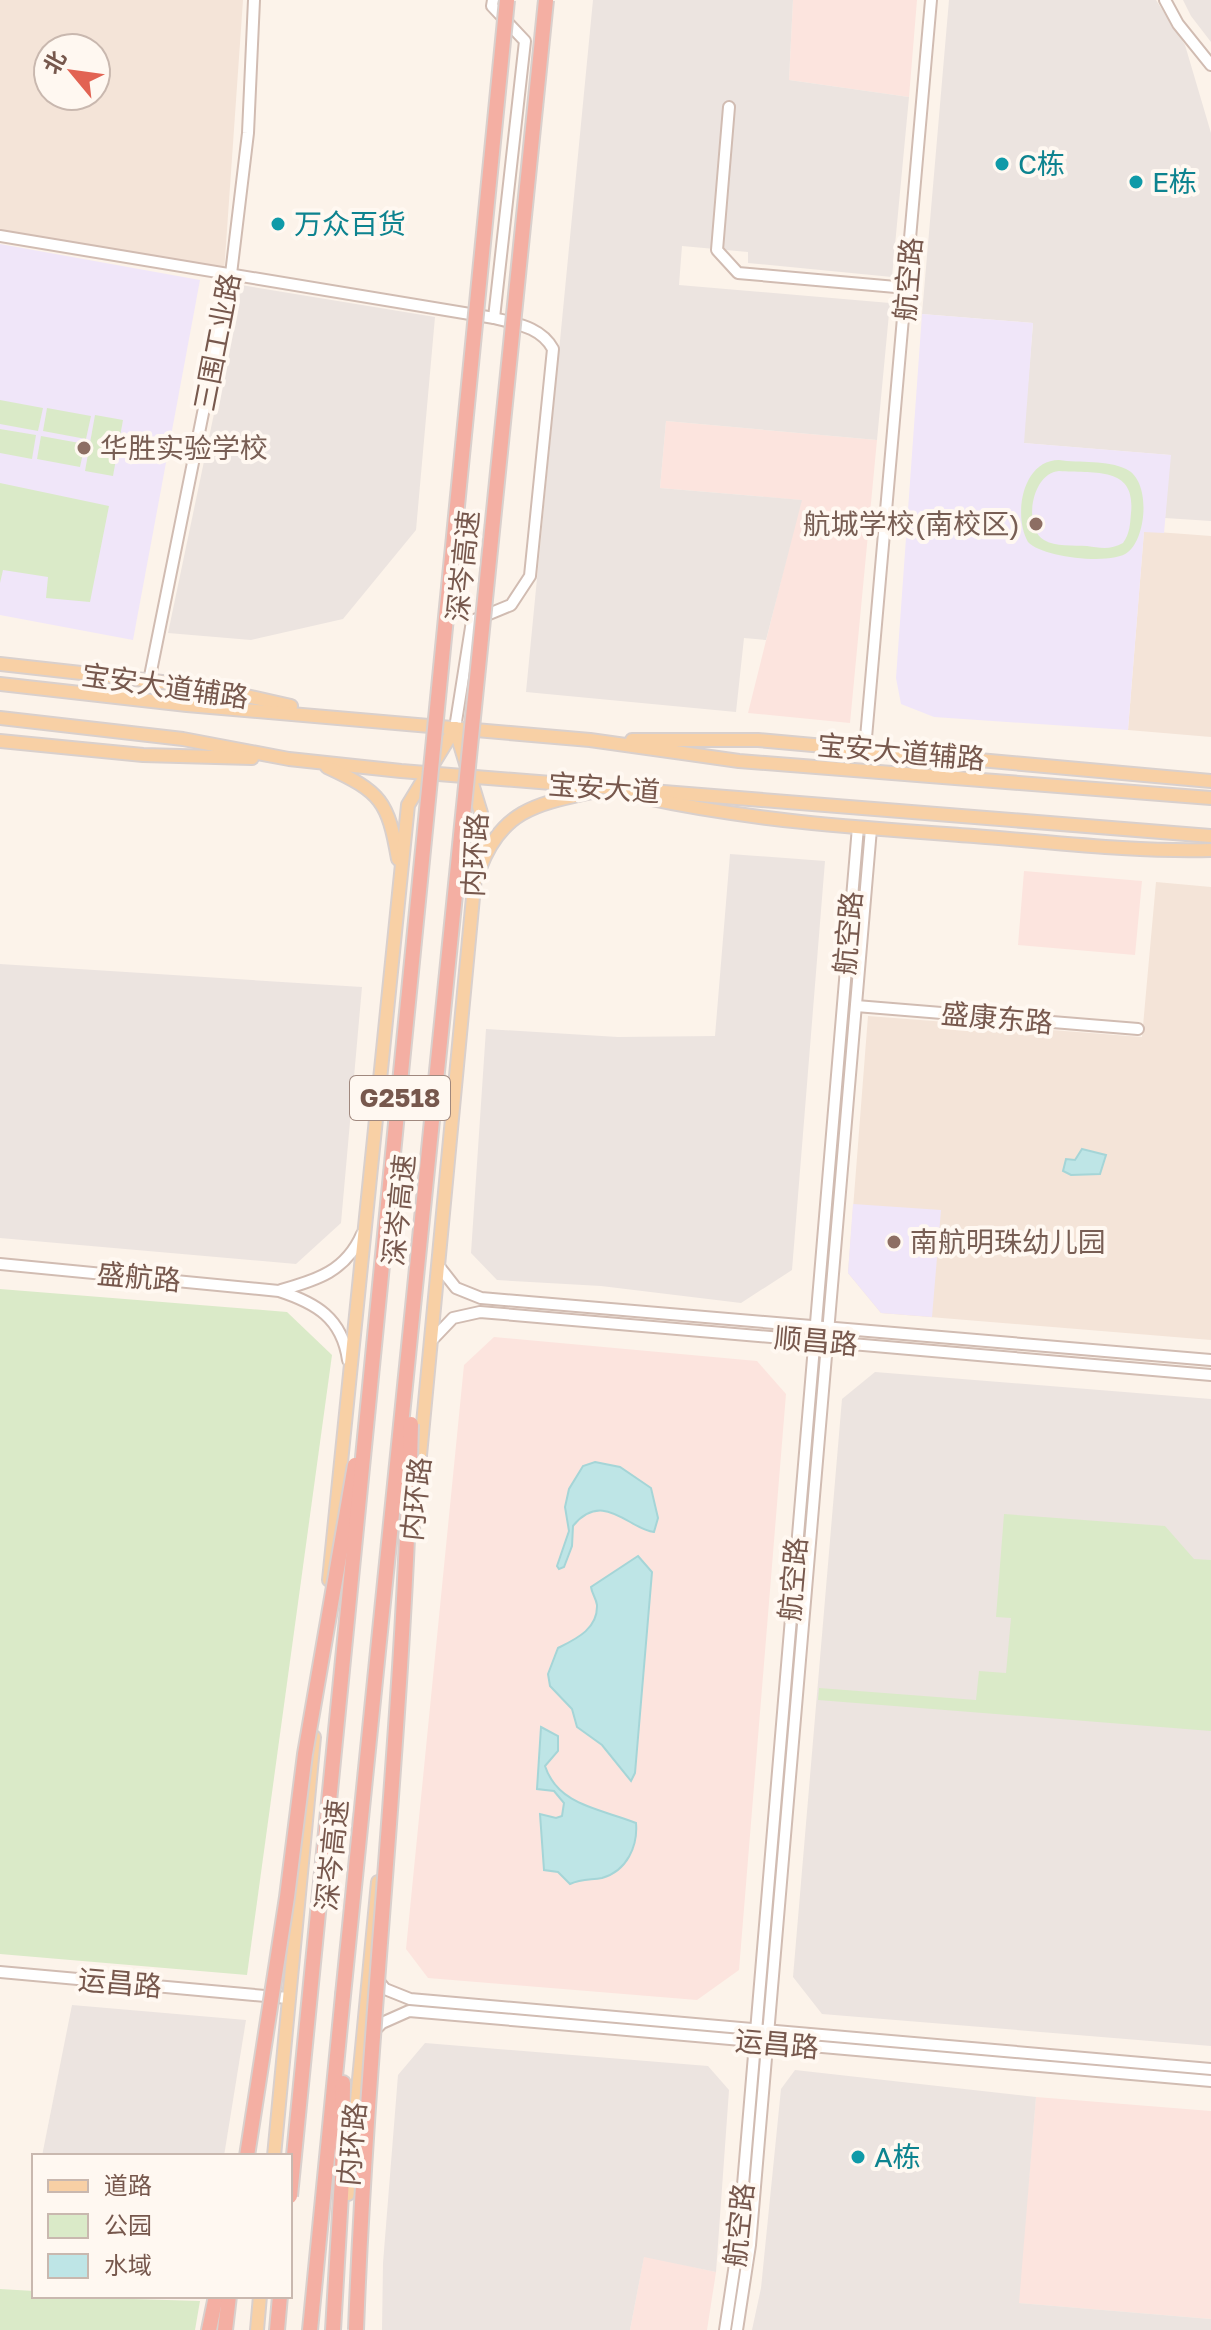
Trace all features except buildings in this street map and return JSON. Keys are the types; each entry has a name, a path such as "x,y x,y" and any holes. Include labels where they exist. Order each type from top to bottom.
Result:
{"highway":[{"name":"深岑高速","path":"292,2176 507,0"},
{"name":"深岑高速","path":"310,2330 546,0"},
{"path":"356,2330 373,2000 409,1544 413,1322"},
{"path":"245,2154 287,1897 305,1754 376,1343"},
{"path":"334,2330 342,2178 343,1995"},
{"path":"209,2330 216,2298"},
{"path":"225,2330 229,2298"},
{"path":"277,2330 280,2298"}],"main road":[{"name":"宝安大道辅路","path":"0,664 207,687 329,715"},
{"name":"宝安大道","path":"0,684 187,705 590,740 739,761 1211,798"},
{"name":"宝安大道","path":"0,718 183,739 289,759 427,773 1211,836"},
{"path":"274,2154 408,805 455,728"},
{"name":"内环路","path":"334,2330 459,1058 460,1007 475,887 481,806 455,728"},
{"name":"宝安大道辅路","path":"590,740 739,739 1211,781"},
{"path":"0,741 143,755 289,759"},
{"path":"318,762 366,787 385,806 391,820 401,874"},
{"path":"475,887 492,842 517,815 543,802 605,789 732,816 1154,850 1211,850"},
{"path":"257,2330 260,2298"}],"street":[{"name":"三围工业路","path":"149,681 231,274 248,133 254,0"},
{"path":"493,0 492,6 525,41 494,318"},
{"name":"航空路","path":"865,749 931,0"},
{"path":"1165,0 1178,24 1211,65"},
{"path":"729,107 717,250 738,273 907,288"},
{"path":"0,236 494,318 530,328 547,337 553,349 530,576 511,605 472,621 455,728"},
{"name":"航空路","path":"725,2330 738,2244 760,2037 828,1328 856,1006 864,828"},
{"name":"航空路","path":"737,2330 750,2245 760,2037 813,1341 864,828"},
{"name":"盛康东路","path":"856,1006 1138,1029"},
{"path":"279,1291 312,1282 334,1271 357,1245 365,1223"},
{"name":"盛航路","path":"0,1264 279,1291"},
{"name":"顺昌路","path":"438,1265 456,1288 481,1298 1211,1360"},
{"path":"279,1291 307,1300 334,1321 343,1336 350,1372"},
{"name":"顺昌路","path":"432,1340 453,1318 480,1312 1211,1375"},
{"name":"运昌路","path":"370,1964 385,1989 410,1999 1211,2081"},
{"name":"运昌路","path":"0,1972 288,1998"},
{"name":"运昌路","path":"361,2052 382,2023 409,2011 1211,2069"}],"shaded area":[{"path":"0,0 243,0 224,273 0,235"},
{"path":"593,0 793,0 789,80 909,97 892,277 748,263 748,252 682,246 679,285 890,303 877,440 666,421 660,488 802,500 766,640 744,638 736,712 526,692"},
{"path":"793,0 917,0 909,97 789,80"},
{"path":"949,0 1156,0 1185,45 1211,133 1211,521 1165,518 1170,455 1023,443 1033,323 922,314"},
{"path":"1183,0 1211,0 1211,42 1191,16"},
{"name":"华胜实验学校","path":"0,244 200,280 133,640 0,615"},
{"path":"241,285 435,317 416,530 343,619 251,640 168,633"},
{"name":"航城学校(南校区)","path":"922,314 1033,323 1024,443 1171,455 1164,533 1144,532 1128,730 934,717 901,704 896,678"},
{"path":"666,421 877,440 850,723 748,713 801,500 660,488"},
{"path":"1144,531 1211,536 1211,737 1128,730"},
{"path":"730,854 825,861 792,1270 741,1303 601,1286 497,1280 471,1253 486,1029 618,1037 715,1036"},
{"path":"1024,871 1142,881 1135,955 1018,945"},
{"path":"1156,882 1211,887 1211,1340 881,1313 848,1273 868,1016 1142,1037"},
{"path":"0,964 362,987 341,1223 296,1264 0,1238"},
{"name":"南航明珠幼儿园","path":"853,1204 941,1210 932,1317 881,1313 848,1273"},
{"path":"494,1337 757,1361 786,1394 739,1970 697,2000 428,1978 406,1949 464,1365"},
{"path":"875,1372 1211,1399 1211,2046 822,2014 793,1977 842,1399"},
{"path":"72,2005 246,2020 224,2154 42,2154"},
{"path":"425,2043 708,2066 729,2090 716,2272 644,2257 630,2330 382,2330 383,2263 398,2075"},
{"path":"795,2070 1036,2097 1019,2303 1211,2319 1211,2330 752,2330 761,2288 781,2089"},
{"path":"1036,2097 1211,2111 1211,2319 1018,2303"},
{"path":"644,2256 716,2272 707,2330 630,2330"}],"green space":[{"path":"0,400 43,408 38,431 0,424"},
{"path":"47,408 91,416 86,439 43,431"},
{"path":"95,415 123,420 113,476 85,471"},
{"path":"0,429 36,435 32,459 0,453"},
{"path":"41,436 85,444 80,467 37,459"},
{"path":"1046,462 1111,464 1134,475 1140,484 1144,509 1139,534 1128,552 1107,558 1077,558 1047,552 1028,542 1021,518 1024,491 1036,469","holes":["1059,471 1098,473 1120,479 1131,498 1128,532 1123,543 1105,548 1059,545 1037,534 1032,513 1036,491 1049,474"]},
{"path":"0,483 109,506 90,602 46,598 48,577 3,570 0,583"},
{"path":"0,1289 287,1312 332,1355 247,1975 0,1954"},
{"path":"1004,1514 1165,1526 1194,1559 1211,1560 1211,1731 818,1700 819,1688 976,1700 979,1671 1006,1673 1011,1618 996,1617"},
{"path":"0,2289 32,2291 32,2298 200,2301 195,2330 0,2330"}],"water":[{"path":"1082,1149 1106,1155 1100,1174 1071,1175 1063,1171 1066,1159 1075,1160"},
{"path":"595,1462 620,1467 651,1488 658,1518 654,1532 616,1514 595,1511 573,1526 572,1546 564,1567 559,1569 557,1566 569,1531 565,1507 569,1489 583,1466"},
{"path":"638,1556 652,1572 635,1773 631,1781 602,1745 577,1727 572,1709 550,1686 548,1674 558,1648 585,1632 594,1621 597,1605 591,1587"},
{"path":"541,1727 558,1736 558,1751 545,1766 560,1790 583,1804 636,1823 633,1849 624,1864 611,1875 570,1884 558,1872 544,1870 540,1814 556,1818 562,1816 564,1803 554,1791 537,1789"}],"place":[{"name":"C栋","path":"1002,164"},
{"name":"E栋","path":"1136,182"},
{"name":"万众百货","path":"278,224"},
{"name":"华胜实验学校","path":"84,448"},
{"name":"航城学校(南校区)","path":"1036,524"},
{"name":"南航明珠幼儿园","path":"894,1242"},
{"name":"A栋","path":"858,2157"}]}
